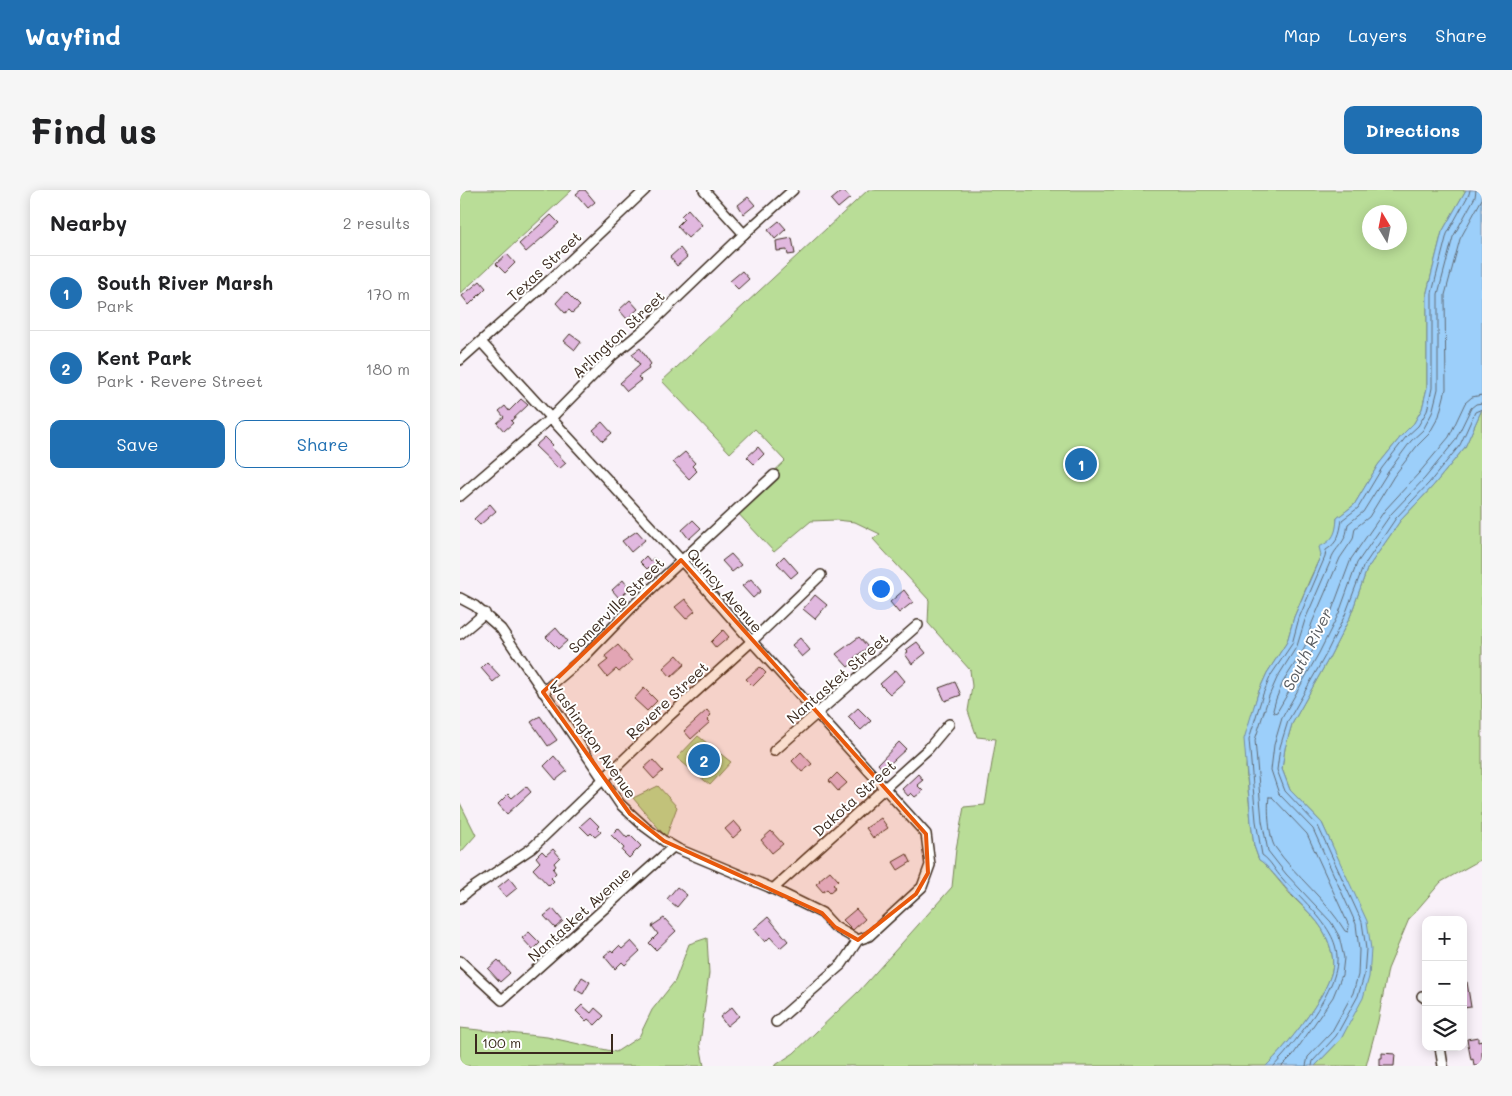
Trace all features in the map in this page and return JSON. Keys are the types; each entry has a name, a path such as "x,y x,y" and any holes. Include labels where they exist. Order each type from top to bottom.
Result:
{"street":[{"name":"Texas Street","path":"460,360 552,278 645,190"},
{"path":"704,190 744,234"},
{"name":"Arlington Street","path":"460,496 551,418 612,356 646,328 793,190"},
{"name":"Quincy Avenue","path":"481,342 681,560 926,834 930,866 922,887 868,936 858,940"},
{"name":"Somerville Street","path":"543,692 584,657 636,603 774,475"},
{"name":"Revere Street","path":"460,898 471,888 532,848 666,718 752,641 821,575"},
{"name":"Washington Avenue","path":"460,598 485,613 501,630 620,804 645,827 673,847 773,889 822,913 835,927 858,940"},
{"path":"460,634 485,613"},
{"name":"Nantasket Street","path":"774,751 918,625"},
{"name":"Dakota Street","path":"773,889 928,749 949,724"},
{"name":"Nantasket Avenue","path":"460,961 502,1000 673,847"},
{"path":"776,1022 842,964 858,940"},
{"path":"1441,1051 1443,1066"}],"highlighted area":[{"path":"681,560 926,834 928,873 916,894 858,940 835,927 822,913 664,841 630,814 543,692"}],"green space":[{"path":"460,190 572,190 460,294"},
{"path":"868,190 1466,190 1442,232 1427,292 1427,388 1422,409 1414,423 1378,465 1354,505 1337,518 1336,532 1321,555 1294,617 1287,642 1267,673 1258,693 1252,715 1246,767 1254,846 1259,860 1266,865 1322,928 1332,952 1333,960 1328,982 1314,1008 1294,1035 1266,1066 774,1066 794,1053 859,991 952,887 956,849 964,807 985,805 996,739 977,737 968,711 972,686 970,670 928,623 929,600 873,539 880,534 855,522 836,520 811,521 774,552 734,509 785,461 755,429 730,453 662,381"},
{"path":"1482,409 1482,859 1441,882 1409,919 1388,969 1378,1021 1366,1066 1315,1066 1341,1039 1350,1020 1332,845 1322,823 1290,790 1282,769 1285,748 1292,724 1350,617 1367,569 1400,521 1433,486 1465,447"},
{"path":"698,736 731,762 710,785 677,758"},
{"path":"658,786 677,807 666,837 633,798"},
{"path":"460,803 476,835 460,853"},
{"path":"707,938 709,973 700,1044 704,1066 460,1066 460,1028 547,1037 616,1052 639,1037 652,1010 675,981 689,944"}],"water":[{"name":"South River","path":"1466,190 1482,190 1482,409 1465,447 1433,486 1400,521 1367,569 1350,617 1292,724 1285,748 1282,769 1290,790 1322,823 1367,921 1371,949 1369,977 1363,998 1341,1039 1315,1066 1266,1066 1294,1035 1314,1008 1328,982 1333,960 1328,941 1317,922 1271,870 1259,860 1254,846 1251,822 1244,739 1258,693 1267,673 1287,642 1294,617 1321,555 1319,547 1331,539 1335,532 1337,518 1354,505 1378,465 1414,423 1422,409 1427,388 1427,292 1442,232"}],"building":[{"path":"581,190 585,190 595,202 588,208 576,194"},
{"path":"843,190 850,198 838,208 831,200"},
{"path":"748,197 755,205 744,214 738,205"},
{"path":"688,209 702,225 688,238 677,226 684,219 681,216"},
{"path":"551,215 559,223 526,252 519,244"},
{"path":"779,221 786,229 775,239 768,230"},
{"path":"792,238 795,254 788,255 787,250 777,251 776,241"},
{"path":"680,248 687,257 677,266 670,257"},
{"path":"507,254 515,263 505,273 496,264"},
{"path":"742,271 749,279 738,289 730,281"},
{"path":"480,281 486,288 469,305 462,296"},
{"path":"566,292 580,306 572,313 569,310 565,313 556,303"},
{"path":"630,300 638,309 627,319 619,310"},
{"path":"570,334 581,342 575,350 564,341"},
{"path":"640,348 651,364 648,367 649,369 638,377 641,380 627,391 620,383 640,365 632,354"},
{"path":"521,399 528,405 511,421 513,423 504,431 497,423 504,417 499,411 505,406 509,411"},
{"path":"602,422 612,433 603,441 593,430"},
{"path":"545,437 553,445 551,447 566,463 559,469 535,446"},
{"path":"758,447 764,454 754,464 747,457"},
{"path":"685,452 695,463 692,466 697,471 689,479 673,462"},
{"path":"490,504 496,511 480,525 474,519"},
{"path":"693,520 701,528 689,539 682,530"},
{"path":"637,531 645,540 631,552 622,541"},
{"path":"731,554 741,565 732,572 722,561"},
{"path":"646,556 650,561 654,558 662,566 655,573 649,567 647,569 640,562"},
{"path":"784,556 798,572 791,578 777,563"},
{"path":"751,579 761,591 753,598 742,586"},
{"path":"623,580 630,589 619,598 612,590"},
{"path":"904,590 913,602 899,613 890,602"},
{"path":"815,595 827,605 815,619 803,609"},
{"path":"685,599 695,611 686,619 675,607"},
{"path":"556,628 567,641 558,649 546,637"},
{"path":"723,630 729,637 716,648 711,642"},
{"path":"859,637 868,647 854,658 856,660 848,667 836,654"},
{"path":"800,638 810,650 802,657 792,645"},
{"path":"917,642 926,653 912,664 905,654 908,652 906,650"},
{"path":"618,645 632,661 619,672 616,669 607,677 599,667 608,660 605,656"},
{"path":"677,655 685,664 671,677 663,668"},
{"path":"487,662 500,676 493,682 481,668"},
{"path":"760,667 766,673 753,686 746,679"},
{"path":"896,670 905,681 890,694 880,684"},
{"path":"955,682 961,695 945,701 939,688"},
{"path":"644,688 657,701 647,711 634,699"},
{"path":"858,708 871,721 861,730 848,717"},
{"path":"707,710 711,715 707,719 710,722 691,739 684,731"},
{"path":"540,716 557,740 548,746 531,722"},
{"path":"899,742 906,749 883,770 878,764"},
{"path":"801,752 812,764 802,772 792,761"},
{"path":"554,756 567,771 556,780 544,766"},
{"path":"653,760 663,771 654,779 644,768"},
{"path":"837,773 847,783 838,791 829,781"},
{"path":"918,774 923,780 917,785 923,791 915,797 911,793 908,796 902,789"},
{"path":"526,786 531,792 507,814 498,804 508,794 512,798"},
{"path":"590,817 599,826 597,828 601,832 595,837 591,833 589,835 580,826"},
{"path":"881,818 888,828 873,838 866,828"},
{"path":"734,821 742,830 733,838 725,829"},
{"path":"618,828 627,838 630,835 641,846 629,858 622,851 624,848 611,835"},
{"path":"771,831 783,844 772,853 761,840"},
{"path":"553,849 560,857 554,863 556,866 553,869 556,873 551,878 554,881 549,886 533,869 540,862 536,857 542,851 546,855"},
{"path":"907,854 911,862 898,870 893,862"},
{"path":"830,871 838,880 833,885 836,887 830,892 827,889 823,892 816,884"},
{"path":"509,878 517,888 506,897 498,887"},
{"path":"677,887 687,895 677,907 667,899"},
{"path":"553,909 563,921 555,928 544,916"},
{"path":"856,909 865,919 853,930 843,920"},
{"path":"768,917 788,941 780,948 770,937 765,942 754,929"},
{"path":"664,918 676,931 656,950 649,943 658,934 652,926"},
{"path":"529,932 540,943 533,950 522,938"},
{"path":"631,941 640,951 625,965 622,962 615,969 604,956 611,950 613,952 619,946 622,949"},
{"path":"498,960 510,973 500,982 488,969"},
{"path":"582,977 590,982 583,994 575,989"},
{"path":"1467,982 1471,1007 1467,1008"},
{"path":"582,1005 591,1013 595,1008 604,1016 595,1025 588,1019 586,1021 576,1011"},
{"path":"732,1007 739,1016 727,1026 720,1017"},
{"path":"1478,1037 1478,1042 1482,1041 1482,1066 1474,1066 1467,1039"},
{"path":"1382,1053 1395,1054 1394,1066 1380,1066"}],"place":[{"name":"South River Marsh","path":"1081,464"},
{"name":"Kent Park","path":"704,760"}]}
